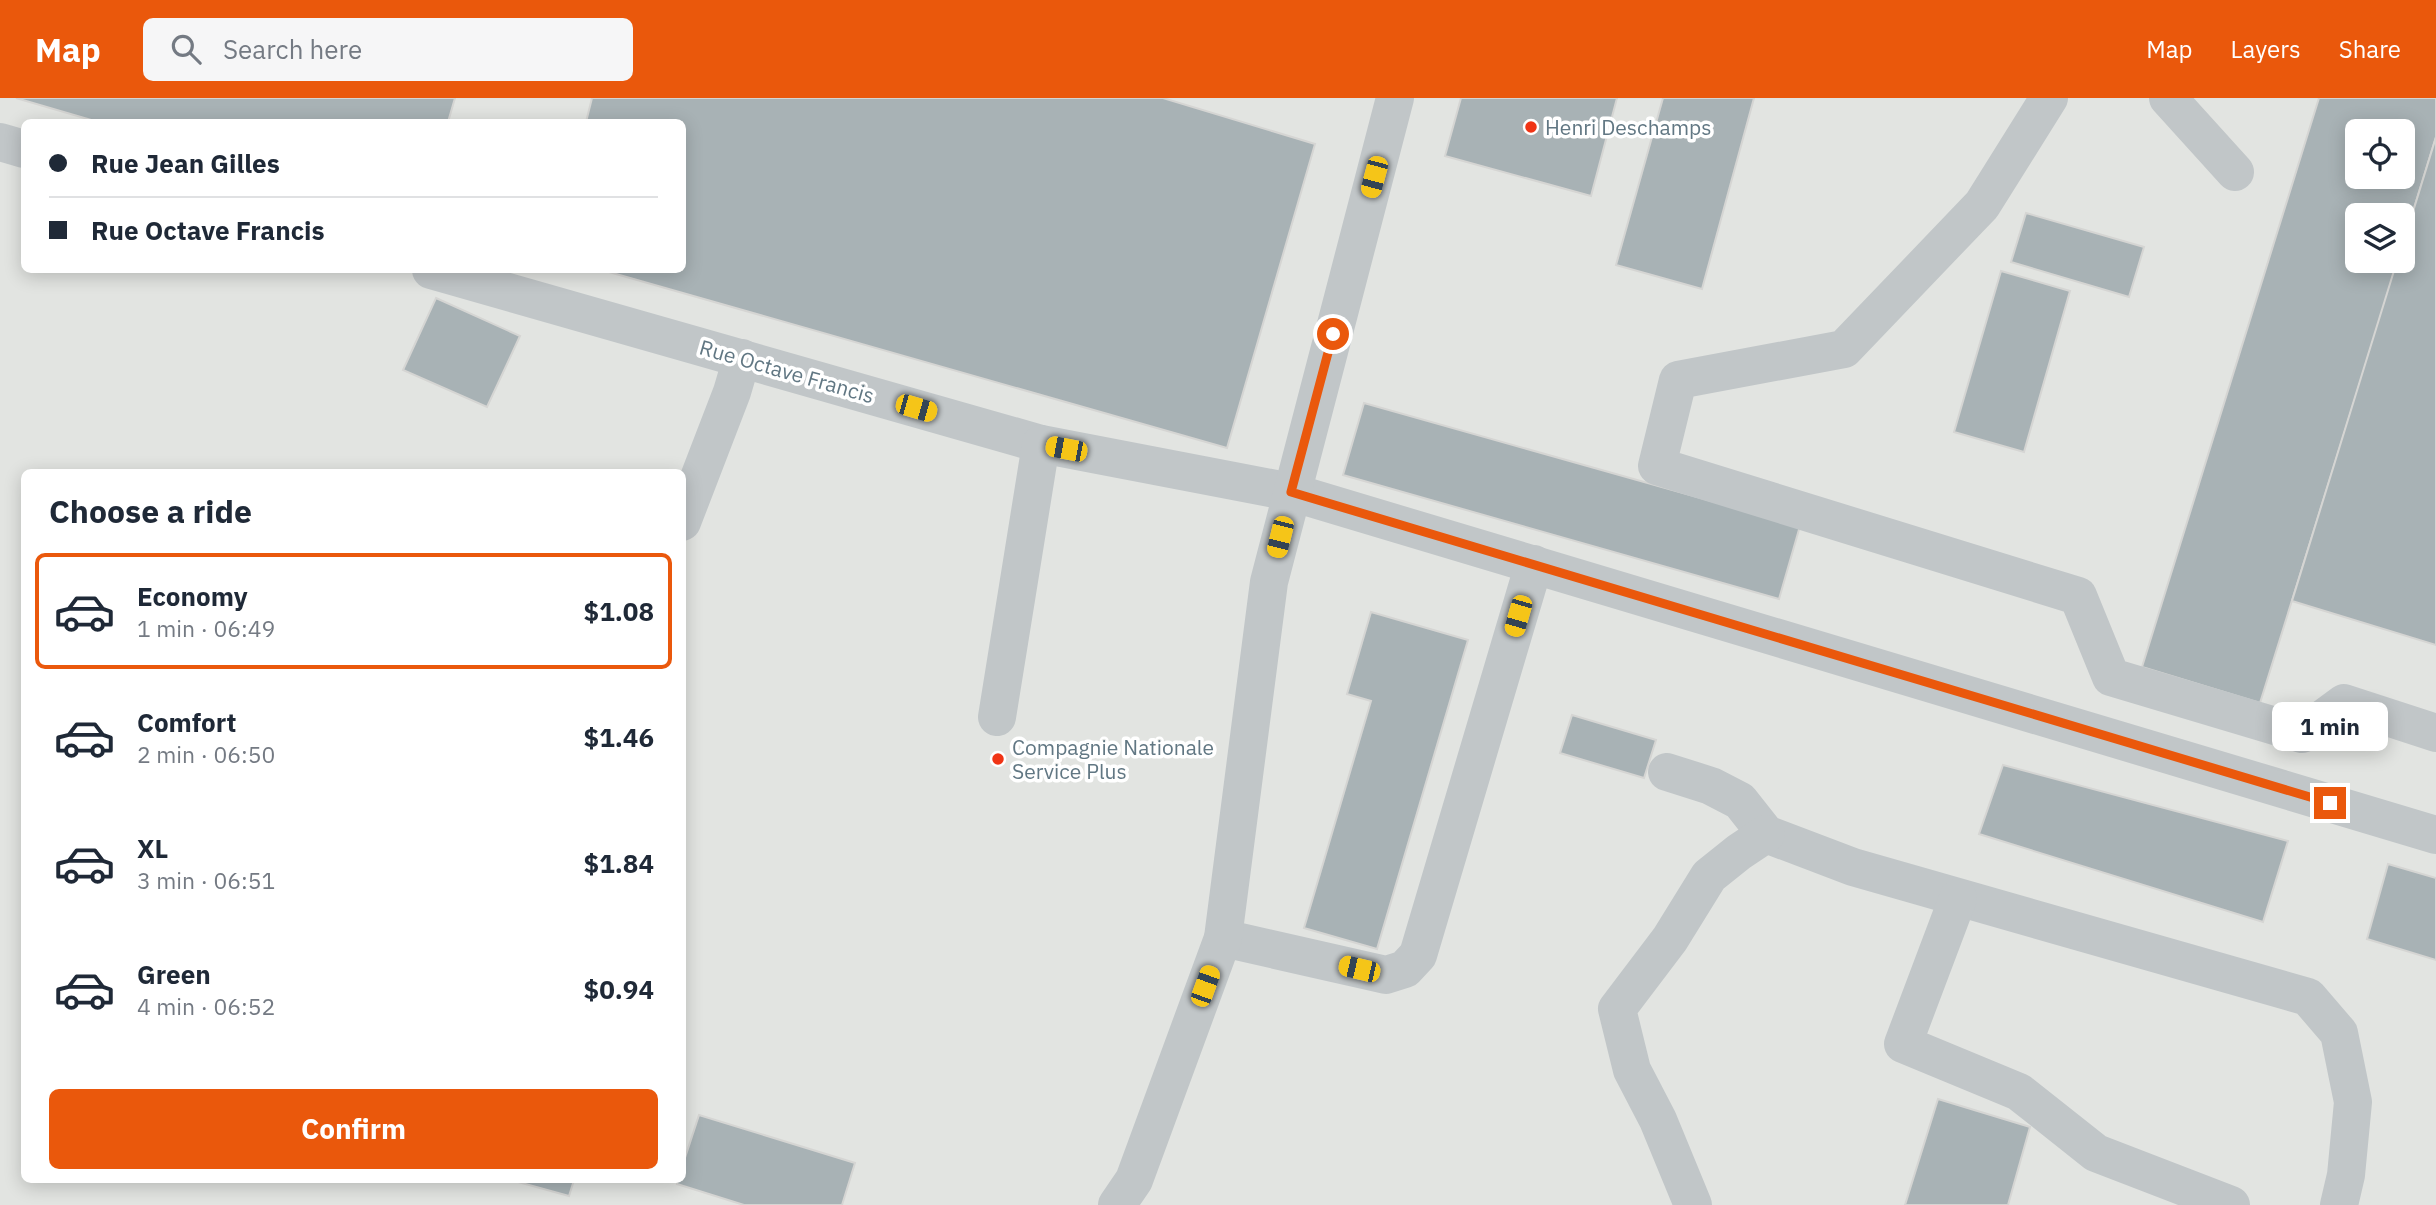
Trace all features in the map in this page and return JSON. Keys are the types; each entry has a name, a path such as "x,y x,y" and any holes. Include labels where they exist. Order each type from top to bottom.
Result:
{"street":[{"path":"1117,1205 1134,1180 1223,938 1269,582 1395,98"},
{"path":"2049,98 1982,205 1844,349 1678,380 1657,466 2078,596 2111,677 2302,734 2344,703 2436,733"},
{"path":"2168,98 2235,172"},
{"path":"0,142 21,148"},
{"name":"Rue Octave Francis","path":"442,273 1041,444 1291,492 2436,835"},
{"path":"686,512 732,392 742,358"},
{"path":"997,717 1041,444"},
{"path":"1223,938 1386,975 1405,969 1418,955 1534,564"},
{"path":"1667,772 1711,786 1740,801 1766,834 1853,866 2308,997 2339,1033 2353,1101 2346,1175 2339,1205"},
{"path":"1690,1204 1658,1120 1632,1070 1617,1009 1671,940 1709,877 1766,834"},
{"path":"1958,898 1903,1044 2019,1092 2096,1153 2231,1205"}],"shaded area":[{"path":"0,98 2436,98 2436,1205 0,1205"}],"building":[{"path":"16,98 455,98 449,119 88,119"},
{"path":"592,98 1163,98 1315,144 1227,448 613,273 686,273 686,119 587,119"},
{"name":"Henri Deschamps","path":"1461,98 1617,98 1591,196 1445,156"},
{"path":"1663,98 1754,98 1702,289 1616,265"},
{"path":"2319,98 2436,98 2436,137 2415,205 2345,203 2345,273 2394,273 2260,703 2142,667"},
{"path":"2436,137 2436,645 2292,601 2393,273 2415,273 2415,205"},
{"path":"2026,213 2144,247 2129,297 2011,262"},
{"path":"2001,271 2070,291 2024,452 1954,432"},
{"path":"436,298 520,336 487,407 403,370"},
{"path":"1364,403 1800,526 1779,599 1343,475"},
{"path":"1371,612 1468,640 1377,949 1304,928 1371,701 1347,694"},
{"path":"1572,715 1656,740 1644,778 1560,753"},
{"path":"2003,765 2288,841 2263,922 1979,834"},
{"path":"2388,864 2436,878 2436,960 2367,939"},
{"path":"1938,1099 2030,1127 2008,1205 1905,1205"},
{"path":"699,1115 855,1163 842,1205 744,1205 677,1184 686,1183 686,1155"},
{"path":"522,1183 573,1183 569,1196"}],"place":[{"name":"Henri Deschamps","path":"1531,127"},
{"name":"Compagnie Nationale Service Plus","path":"998,759"}],"route":[{"path":"1333,334 1291,492 2330,803"}]}
